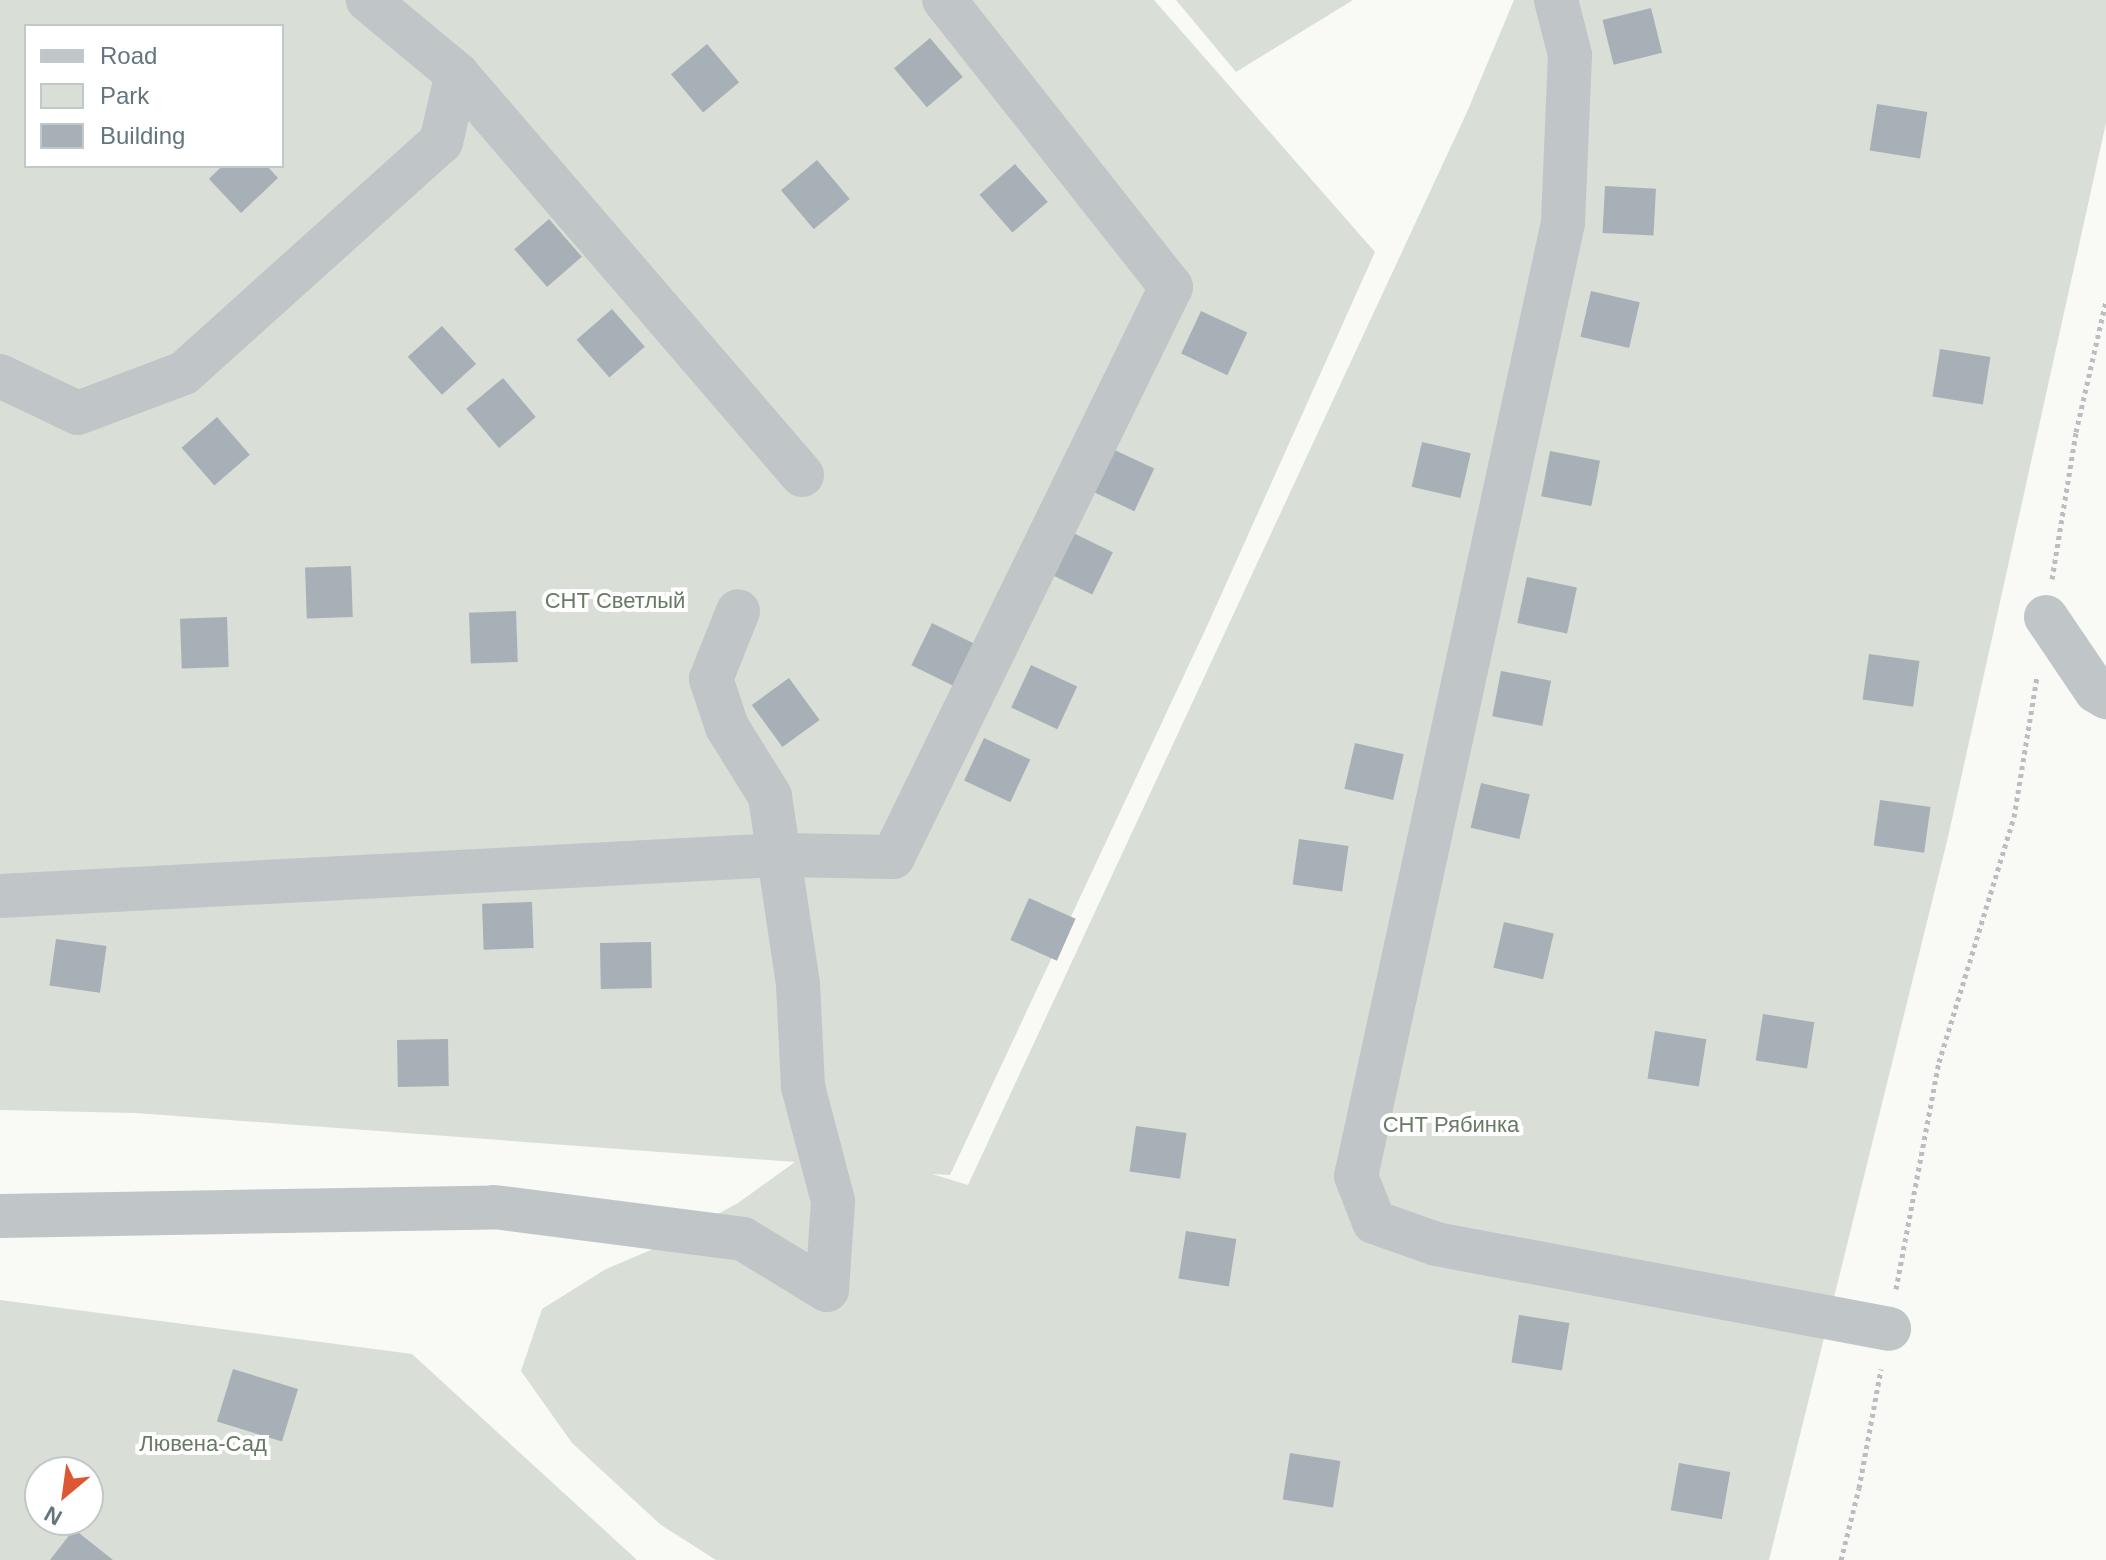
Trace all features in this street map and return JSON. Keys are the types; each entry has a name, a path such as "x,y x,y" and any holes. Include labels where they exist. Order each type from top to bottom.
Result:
{"lane":[{"path":"368,0 457,74 802,475"},
{"path":"0,896 780,855 893,857 1171,287 944,0"},
{"path":"1556,0 1570,55 1563,223 1356,1176 1374,1222 1436,1244 1889,1329"},
{"path":"0,376 78,413 184,373 441,142 457,74"},
{"path":"0,1216 494,1207 743,1239 827,1290 833,1201 803,1087 798,984 770,796 727,727 711,679 738,611"},
{"path":"2046,617 2096,691 2106,697"}],"path":[{"path":"1841,1560 1859,1488 1939,1062 2014,817 2076,432 2106,301"}],"green space":[{"path":"0,0 1154,0 1375,252 1208,624 950,1175 932,1174 968,1185 1467,112 1514,0 2106,0 2106,123 1948,837 1769,1560 716,1560 661,1525 572,1443 521,1371 542,1309 606,1269 651,1250 738,1203 795,1162 136,1113 0,1110"},
{"path":"1176,0 1353,0 1236,72"},
{"name":"Лювена-Сад","path":"0,1300 412,1354 637,1560 0,1560"}],"building":[{"path":"1651,8 1662,53 1614,65 1602,20"},
{"path":"930,38 963,77 927,107 894,68"},
{"path":"707,44 739,82 703,113 671,74"},
{"path":"1877,104 1927,112 1920,158 1870,150"},
{"path":"817,160 850,199 814,229 781,190"},
{"path":"1015,164 1048,202 1012,233 980,195"},
{"path":"220,168 269,168 278,178 241,213 209,179"},
{"path":"1605,186 1656,189 1653,236 1603,233"},
{"path":"549,219 582,257 547,287 514,249"},
{"path":"1591,291 1640,302 1629,348 1580,337"},
{"path":"612,309 645,347 609,378 577,340"},
{"path":"1201,311 1247,333 1227,375 1181,354"},
{"path":"442,326 476,364 442,395 408,357"},
{"path":"1940,349 1990,357 1983,404 1932,396"},
{"path":"503,378 536,417 499,448 466,409"},
{"path":"217,417 250,455 214,486 182,448"},
{"path":"1422,442 1471,453 1460,498 1412,487"},
{"path":"1108,447 1154,469 1134,511 1088,490"},
{"path":"1550,451 1600,461 1591,506 1541,496"},
{"path":"1067,530 1113,552 1092,595 1046,572"},
{"path":"351,566 353,617 307,619 305,568"},
{"path":"1527,577 1577,588 1567,634 1517,623"},
{"path":"516,611 518,662 471,664 469,613"},
{"path":"227,617 229,667 182,669 180,619"},
{"path":"932,623 977,645 956,687 911,665"},
{"path":"1869,654 1920,661 1913,707 1863,700"},
{"path":"1031,665 1077,687 1057,729 1011,708"},
{"path":"1501,671 1551,681 1542,726 1492,716"},
{"path":"789,678 820,720 782,747 752,705"},
{"path":"984,738 1030,760 1010,802 964,781"},
{"path":"1355,743 1404,754 1393,800 1344,789"},
{"path":"1481,783 1530,794 1519,839 1471,828"},
{"path":"1880,800 1931,807 1924,853 1874,846"},
{"path":"1299,839 1349,846 1342,892 1293,885"},
{"path":"1029,898 1076,919 1057,961 1010,940"},
{"path":"532,902 534,948 484,950 482,904"},
{"path":"1504,922 1554,933 1543,979 1493,968"},
{"path":"56,939 107,946 100,993 49,986"},
{"path":"651,942 652,988 601,989 600,943"},
{"path":"1763,1014 1814,1022 1807,1069 1756,1060"},
{"path":"1655,1031 1706,1039 1699,1087 1647,1078"},
{"path":"448,1039 449,1086 398,1087 397,1040"},
{"path":"1136,1126 1187,1133 1180,1179 1130,1172"},
{"path":"1186,1231 1236,1239 1229,1286 1178,1278"},
{"path":"1519,1315 1569,1323 1562,1370 1511,1362"},
{"path":"233,1369 298,1389 282,1441 217,1422"},
{"path":"1290,1453 1340,1461 1333,1507 1283,1499"},
{"path":"1679,1463 1730,1472 1722,1519 1671,1510"},
{"path":"69,1536 83,1536 113,1560 50,1560"}],"park label":[{"name":"СНТ Светлый","path":"615,601"},
{"name":"СНТ Рябинка","path":"1451,1125"}]}
